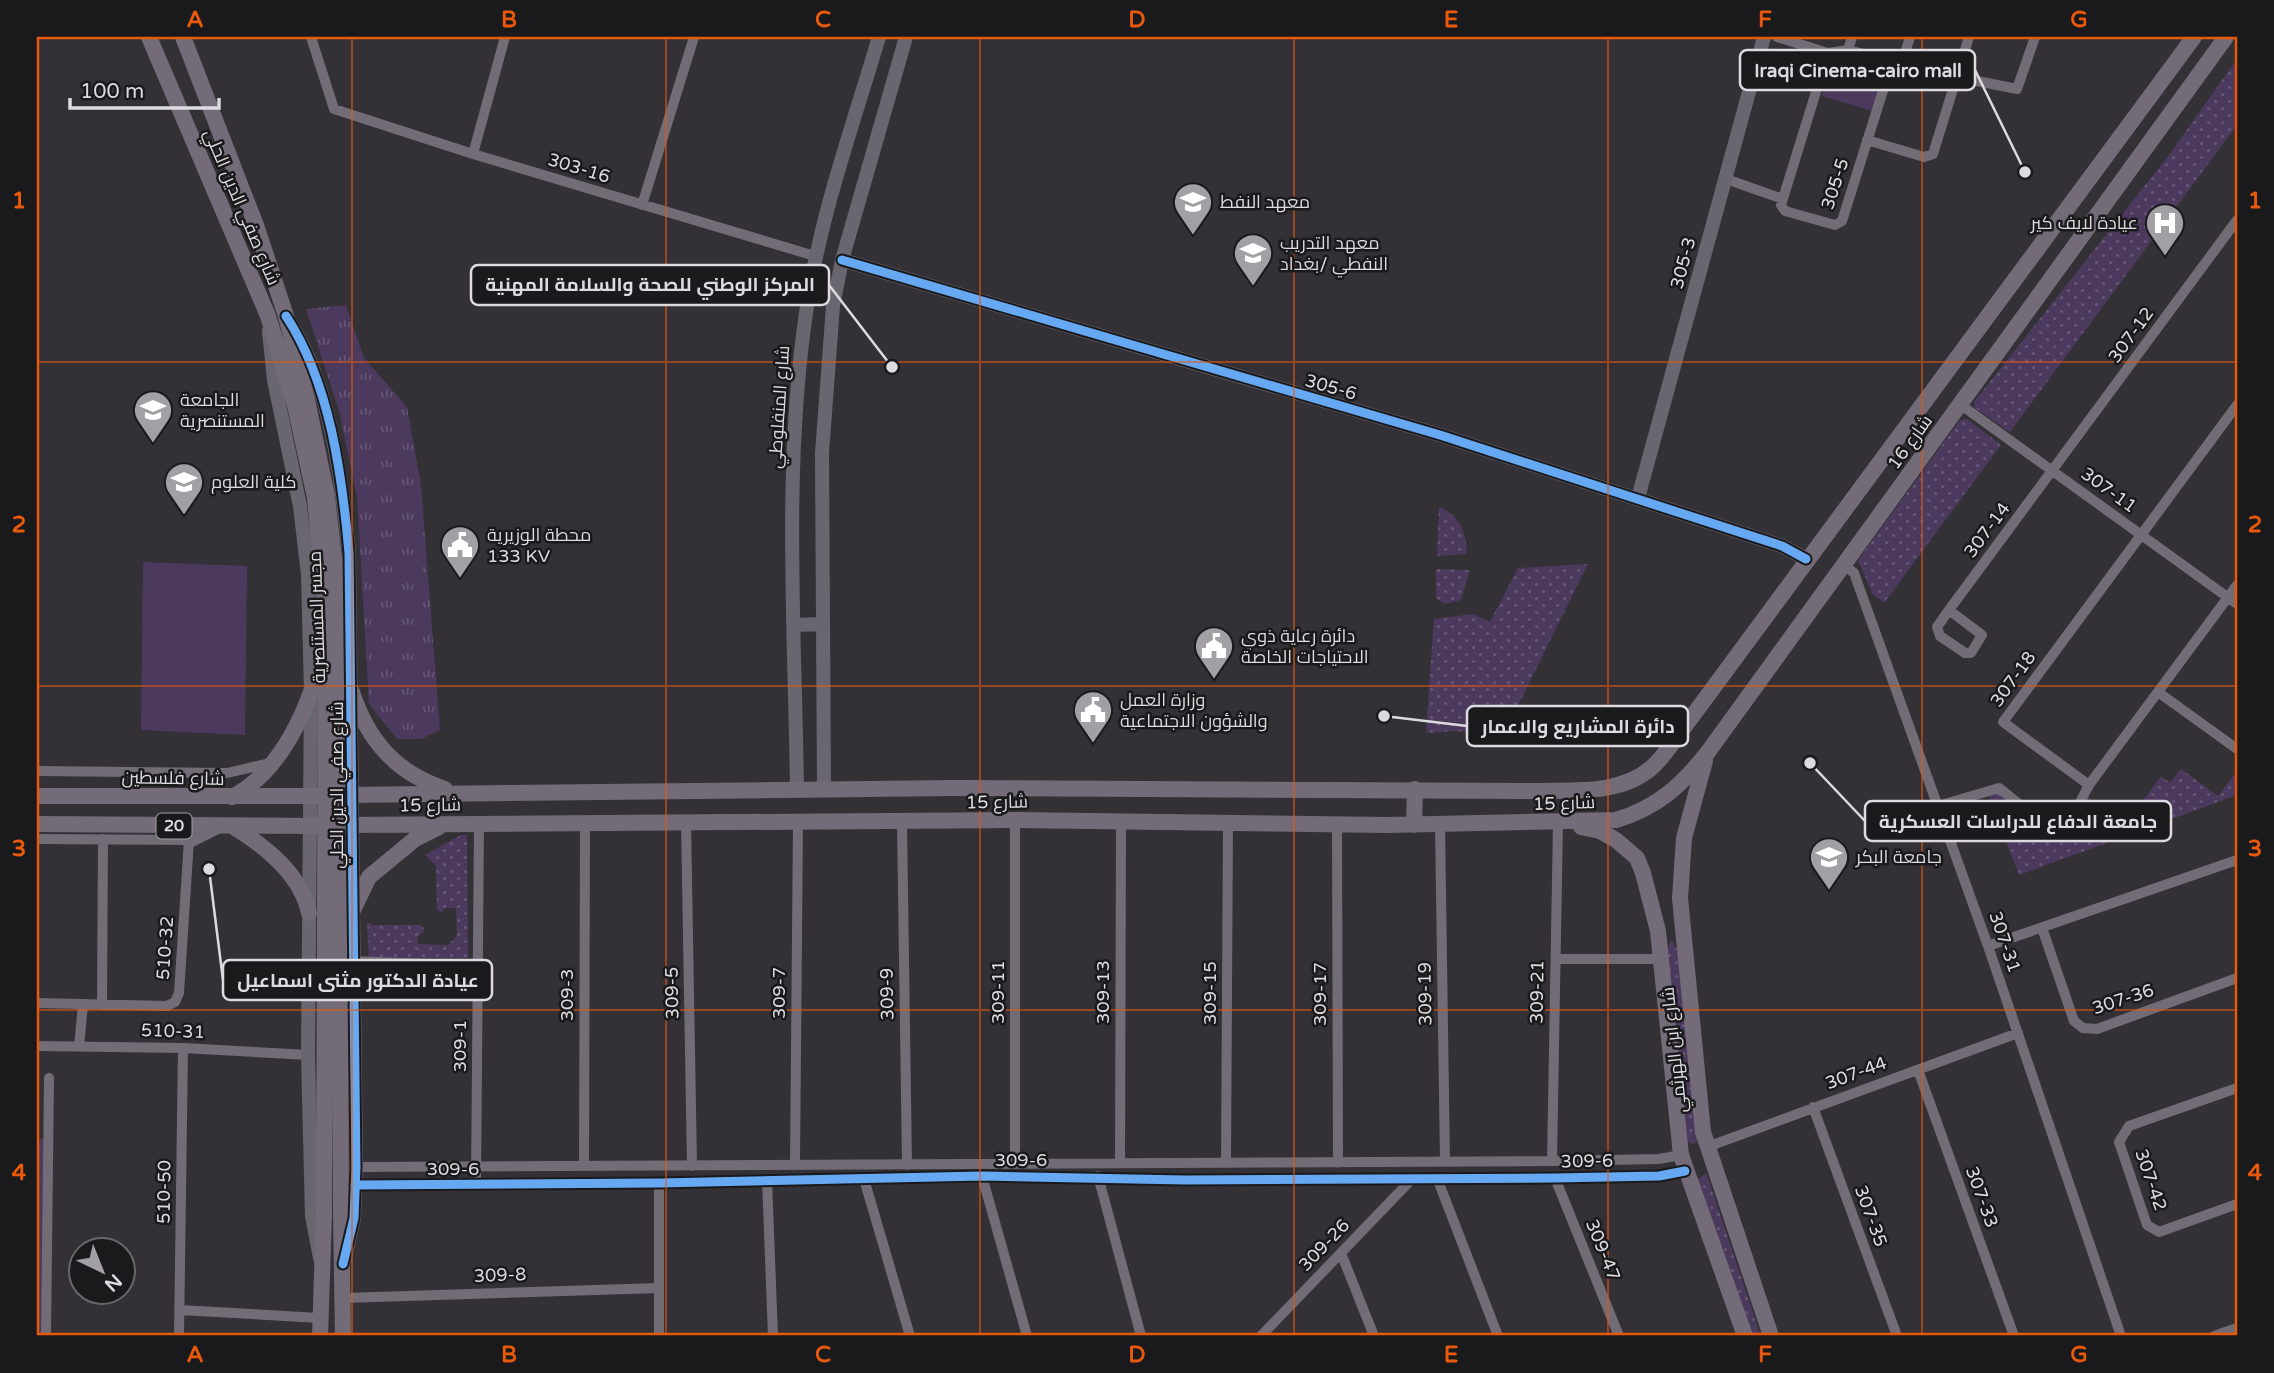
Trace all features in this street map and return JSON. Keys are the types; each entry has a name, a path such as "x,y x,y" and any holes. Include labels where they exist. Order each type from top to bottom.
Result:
{"main road":[{"name":"شارع صفي الدين الحلي","path":"149,37 268,316 301,403"},
{"name":"شارع صفي الدين الحلي","path":"183,37 257,228 286,316 301,403"},
{"name":"شارع 16","path":"1630,782 1653,768 2192,37"},
{"path":"2195,80 2226,37"},
{"path":"2195,80 2235,37"},
{"name":"شارع 16","path":"1640,813 1685,782 1708,752 2195,80"},
{"name":"مجسر المستنصرية","path":"301,403 325,487 338,594 341,1214"},
{"name":"مجسر المستنصرية","path":"301,403 325,594 324,1214"},
{"path":"1860,490 1886,508"},
{"path":"231,797 248,789 272,761 302,717 311,692"},
{"path":"352,692 360,717 382,750 414,777 454,792"},
{"name":"شارع ابن الهرثمي","path":"1708,752 1689,815 1680,860 1681,928 1692,1033 1709,1155 1771,1336"},
{"name":"شارع 15","path":"349,795 824,789 1538,791 1603,789 1630,782"},
{"path":"1414,825 1415,789"},
{"name":"شارع فلسطين","path":"37,796 314,796"},
{"name":"شارع 15","path":"349,825 1015,820 1440,825 1616,820 1640,813"},
{"name":"شارع ابن الهرثمي","path":"1558,823 1600,831 1628,848 1643,873 1658,931 1683,1163 1745,1336"},
{"name":"20","path":"37,824 314,826"},
{"path":"353,910 369,877 383,864 434,828 453,824"},
{"path":"189,840 224,826 253,840 291,875 306,899 309,913"},
{"path":"1658,931 1681,928"},
{"path":"1668,1034 1692,1033"},
{"path":"1683,1163 1709,1155"},
{"name":"شارع صفي الدين الحلي","path":"320,1336 324,1214"},
{"name":"شارع صفي الدين الحلي","path":"341,1214 343,1336"}],"street":[{"name":"303-16","path":"311,37 334,109 473,154 815,256"},
{"path":"473,154 505,37"},
{"path":"642,205 694,37"},
{"name":"شارع المنفلوطي","path":"797,790 793,464 800,369 815,256 878,37"},
{"path":"824,789 824,398 832,306 870,156 906,37"},
{"name":"305-3","path":"1638,498 1764,37"},
{"path":"1777,37 1828,53 1848,50 2017,89 2035,37"},
{"path":"1848,50 1852,37"},
{"name":"305-5","path":"1783,199 1785,211 1839,224 1867,140 1898,60 1910,37"},
{"path":"1867,140 1924,157 1931,155 1969,37"},
{"path":"1726,179 1783,199 1828,53"},
{"path":"846,149 870,156"},
{"name":"307-12","path":"2052,471 2237,220"},
{"name":"305-6","path":"842,261 1429,432 1782,546 1807,559"},
{"name":"شارع صفي الدين الحلي","path":"268,316 274,380 312,579 314,826 309,913 308,1055 312,1216 321,1263"},
{"name":"شارع صفي الدين الحلي","path":"286,316 311,362 329,427 345,508 352,692 349,825 353,910 356,1167 352,1229 343,1264"},
{"path":"800,369 811,378 826,374"},
{"path":"797,397 811,392 824,398"},
{"name":"307-11","path":"1961,405 2233,601"},
{"name":"307-18","path":"2089,785 2003,722 2237,405"},
{"name":"307-14","path":"1949,610 2052,471"},
{"name":"307-31","path":"1844,565 1856,579 1938,806 2121,1336"},
{"path":"1938,806 1999,788 2049,828 2058,832 2066,829 2089,785 2158,692 2233,601 2237,585"},
{"path":"795,625 823,624"},
{"path":"2158,692 2237,749"},
{"path":"37,771 227,773 258,768 272,761"},
{"name":"309-11","path":"1015,820 1015,1164"},
{"name":"309-5","path":"686,821 692,1166"},
{"name":"309-7","path":"795,1165 798,821"},
{"name":"309-13","path":"1120,1164 1121,821"},
{"name":"309-9","path":"902,822 906,1164"},
{"name":"309-15","path":"1226,1163 1228,822"},
{"name":"309-1","path":"477,1184 479,823"},
{"name":"309-3","path":"584,1166 585,823"},
{"name":"309-21","path":"1552,1161 1558,823"},
{"name":"309-17","path":"1337,825 1338,1163"},
{"name":"309-19","path":"1440,825 1445,1162"},
{"path":"37,839 189,840"},
{"path":"102,1004 103,839"},
{"name":"510-32","path":"37,1003 167,1006 175,1002 179,993 189,840"},
{"path":"1988,946 2237,860"},
{"name":"307-36","path":"2042,928 2074,1021 2083,1028 2097,1029 2237,978"},
{"path":"1556,958 1660,959"},
{"path":"353,961 478,966"},
{"path":"79,1047 83,1004"},
{"name":"307-44","path":"1709,1155 1812,1107 2018,1033"},
{"name":"510-31","path":"37,1046 183,1048 308,1055"},
{"name":"510-50","path":"179,1336 183,1048"},
{"name":"307-33","path":"1918,1070 2014,1336"},
{"path":"46,1336 43,1139 49,1078"},
{"name":"307-42","path":"2237,1088 2129,1126 2119,1142 2147,1225 2153,1230 2159,1232 2237,1204"},
{"name":"307-35","path":"1812,1107 1897,1336"},
{"name":"309-6","path":"356,1167 1659,1159 1683,1163"},
{"path":"1484,1162 1485,1178"},
{"path":"1185,1163 1185,1180"},
{"name":"309-6","path":"355,1185 599,1184 982,1176 1185,1180 1555,1178 1659,1176 1683,1163"},
{"path":"773,1336 773,1180 778,1165"},
{"path":"599,1184 600,1166"},
{"path":"982,1176 1027,1336"},
{"path":"1098,1177 1141,1336"},
{"path":"1437,1178 1494,1335"},
{"name":"309-47","path":"1555,1178 1619,1336"},
{"path":"864,1179 910,1336"},
{"name":"309-26","path":"1262,1336 1412,1179"},
{"path":"659,1183 659,1336"},
{"path":"1341,1253 1374,1336"},
{"name":"309-8","path":"342,1298 659,1288"},
{"path":"180,1310 320,1318"},
{"path":"2214,1336 2237,1328"}],"green space":[{"path":"2237,59 2237,125 2010,432 1975,408 1974,402 2169,155"},
{"path":"1833,62 1883,78 1872,111 1822,96"},
{"path":"346,305 364,358 407,407 421,485 440,730 421,739 397,739 369,704 357,497 339,411 306,309"},
{"path":"1967,419 2001,445 1884,603 1872,593 1858,560 1960,420"},
{"path":"1439,507 1457,520 1465,539 1467,554 1437,556"},
{"path":"143,562 247,566 245,735 141,730"},
{"path":"1588,564 1503,736 1455,731 1426,733 1434,619 1473,614 1490,622 1518,568"},
{"path":"1436,569 1470,570 1461,600 1445,604 1436,598"},
{"path":"2181,769 2218,796 2237,771 2237,795 2019,875 1987,791 1992,789 2058,832 2085,796 2128,821 2161,776 2170,783"},
{"path":"461,835 467,835 468,958 369,959 367,922 374,925 421,925 425,930 417,938 418,944 448,945 457,936 456,908 446,908 441,913 437,909 436,866 425,855"},
{"path":"1672,940 1679,954 1697,1141 1694,1144 1685,1141 1666,951"},
{"path":"37,1139 48,1139 46,1336 37,1336"},
{"path":"1704,1174 1707,1175 1761,1336 1753,1336 1698,1180"}],"cycle path":[{"path":"842,260 1440,435 1782,546 1806,559"},
{"path":"286,316 313,370 331,430 338,461 349,553 356,1167 354,1218 343,1264"},
{"path":"355,1185 659,1183 982,1176 1185,1180 1555,1178 1659,1176 1685,1171"}],"place":[{"name":"Iraqi Cinema-cairo mall","path":"2025,172"},
{"name":"معهد النفط","path":"1193,236"},
{"name":"عيادة لايف كير","path":"2165,257"},
{"name":"معهد التدريب النفطي /بغداد","path":"1253,287"},
{"name":"المركز الوطني للصحة والسلامة المهنية","path":"892,367"},
{"name":"الجامعة المستنصرية","path":"153,444"},
{"name":"كلية العلوم","path":"184,516"},
{"name":"محطة الوزيرية 133 KV","path":"460,579"},
{"name":"دائرة رعاية ذوي الاحتياجات الخاصة","path":"1214,680"},
{"name":"دائرة المشاريع والاعمار","path":"1384,716"},
{"name":"وزارة العمل والشؤون الاجتماعية","path":"1093,744"},
{"name":"جامعة الدفاع للدراسات العسكرية","path":"1810,763"},
{"name":"عيادة الدكتور مثنى اسماعيل","path":"209,869"},
{"name":"جامعة البكر","path":"1829,891"}]}
